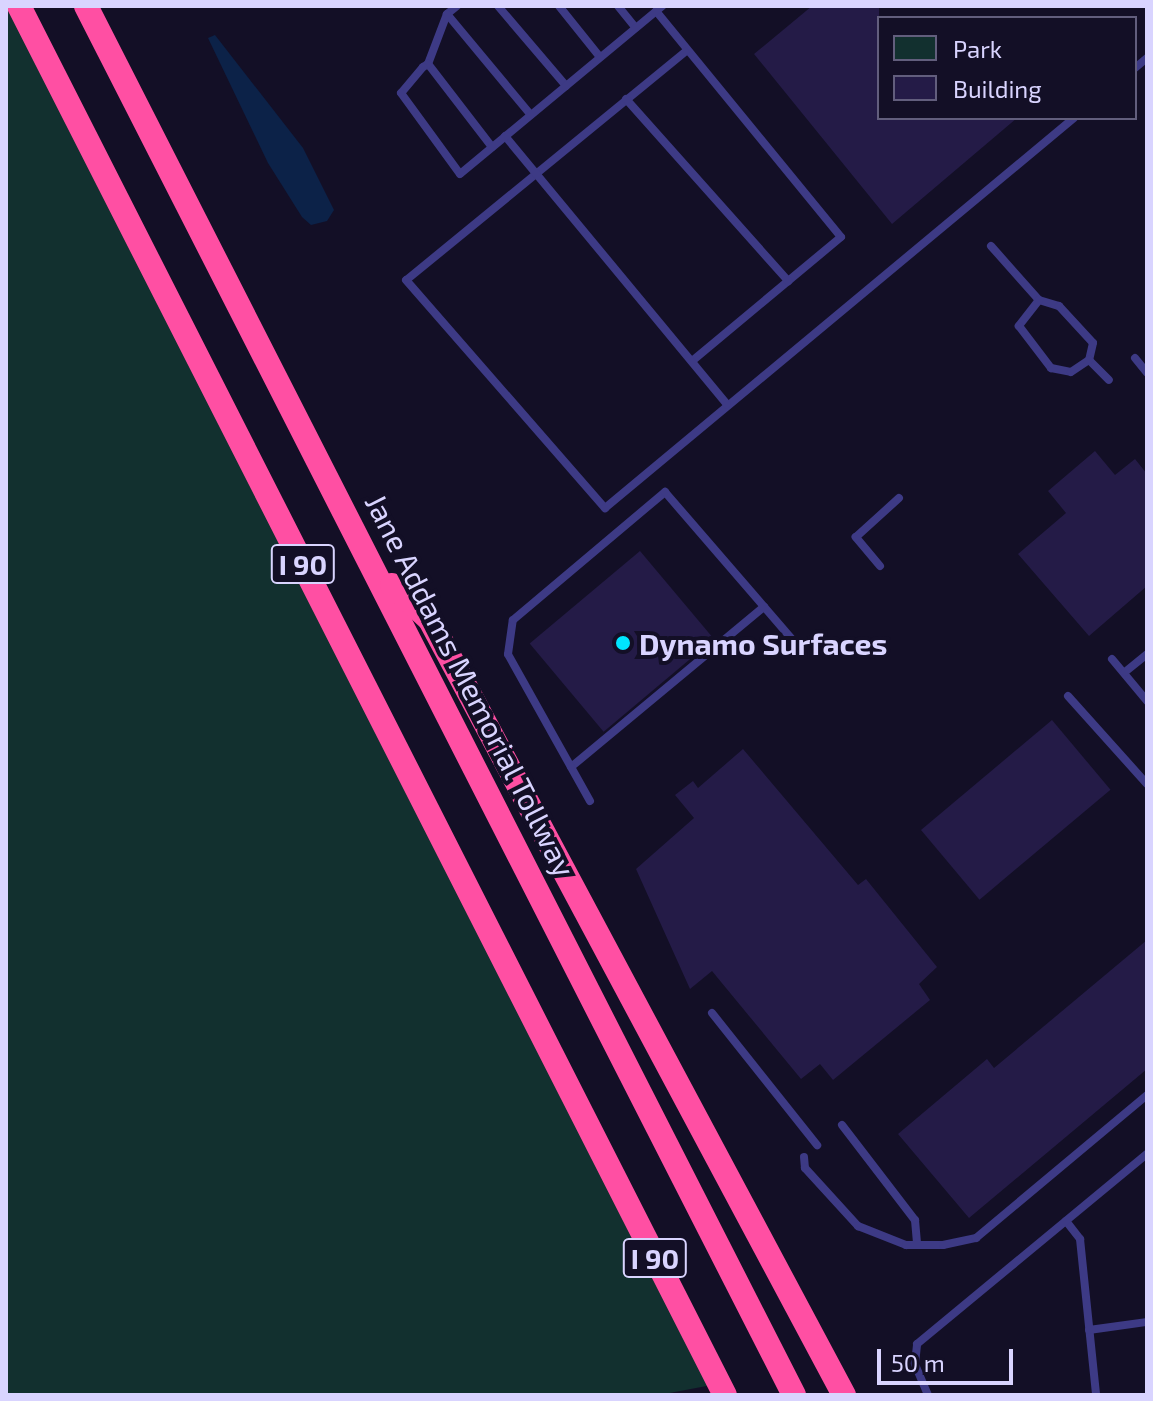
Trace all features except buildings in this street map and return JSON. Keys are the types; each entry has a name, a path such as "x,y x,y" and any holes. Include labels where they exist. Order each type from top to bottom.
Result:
{"highway":[{"name":"I 90","path":"19,6 725,1395"},
{"name":"Jane Addams Memorial Tollway","path":"86,6 378,572 794,1395"},
{"path":"378,572 430,620 844,1395"}],"lane":[{"path":"457,6 447,14 428,64 401,93 460,174 659,9 685,52 841,237 692,361"},
{"path":"498,6 566,86"},
{"path":"559,6 600,57"},
{"path":"618,6 636,28"},
{"path":"447,14 531,115"},
{"path":"685,52 534,172 406,280 605,508 1072,120"},
{"path":"428,64 492,147"},
{"path":"626,99 788,281"},
{"path":"505,136 727,404"},
{"path":"991,246 1039,300 1059,306 1093,343 1089,360 1071,372 1051,368 1019,326 1039,300"},
{"path":"1135,358 1147,373"},
{"path":"1089,360 1109,380"},
{"path":"590,801 508,654 513,620 665,492 791,638"},
{"path":"880,566 856,537 899,498"},
{"path":"571,767 764,607"},
{"path":"1125,672 1147,654"},
{"path":"1112,659 1147,701"},
{"path":"1068,696 1147,784"},
{"path":"712,1013 817,1145"},
{"path":"804,1157 805,1168 858,1226 917,1245 976,1238 1147,1095"},
{"path":"842,1125 915,1220 917,1245"},
{"path":"928,1395 915,1364 917,1344 1147,1154"},
{"path":"1066,1221 1080,1239 1096,1395"},
{"path":"1089,1330 1147,1322"}],"green space":[{"path":"6,6 16,6 712,1385 659,1395 6,1395"}],"water":[{"path":"215,35 303,148 334,210 327,221 311,225 302,217 268,163 208,38"}],"place":[{"name":"Dynamo Surfaces","path":"623,643"}]}
